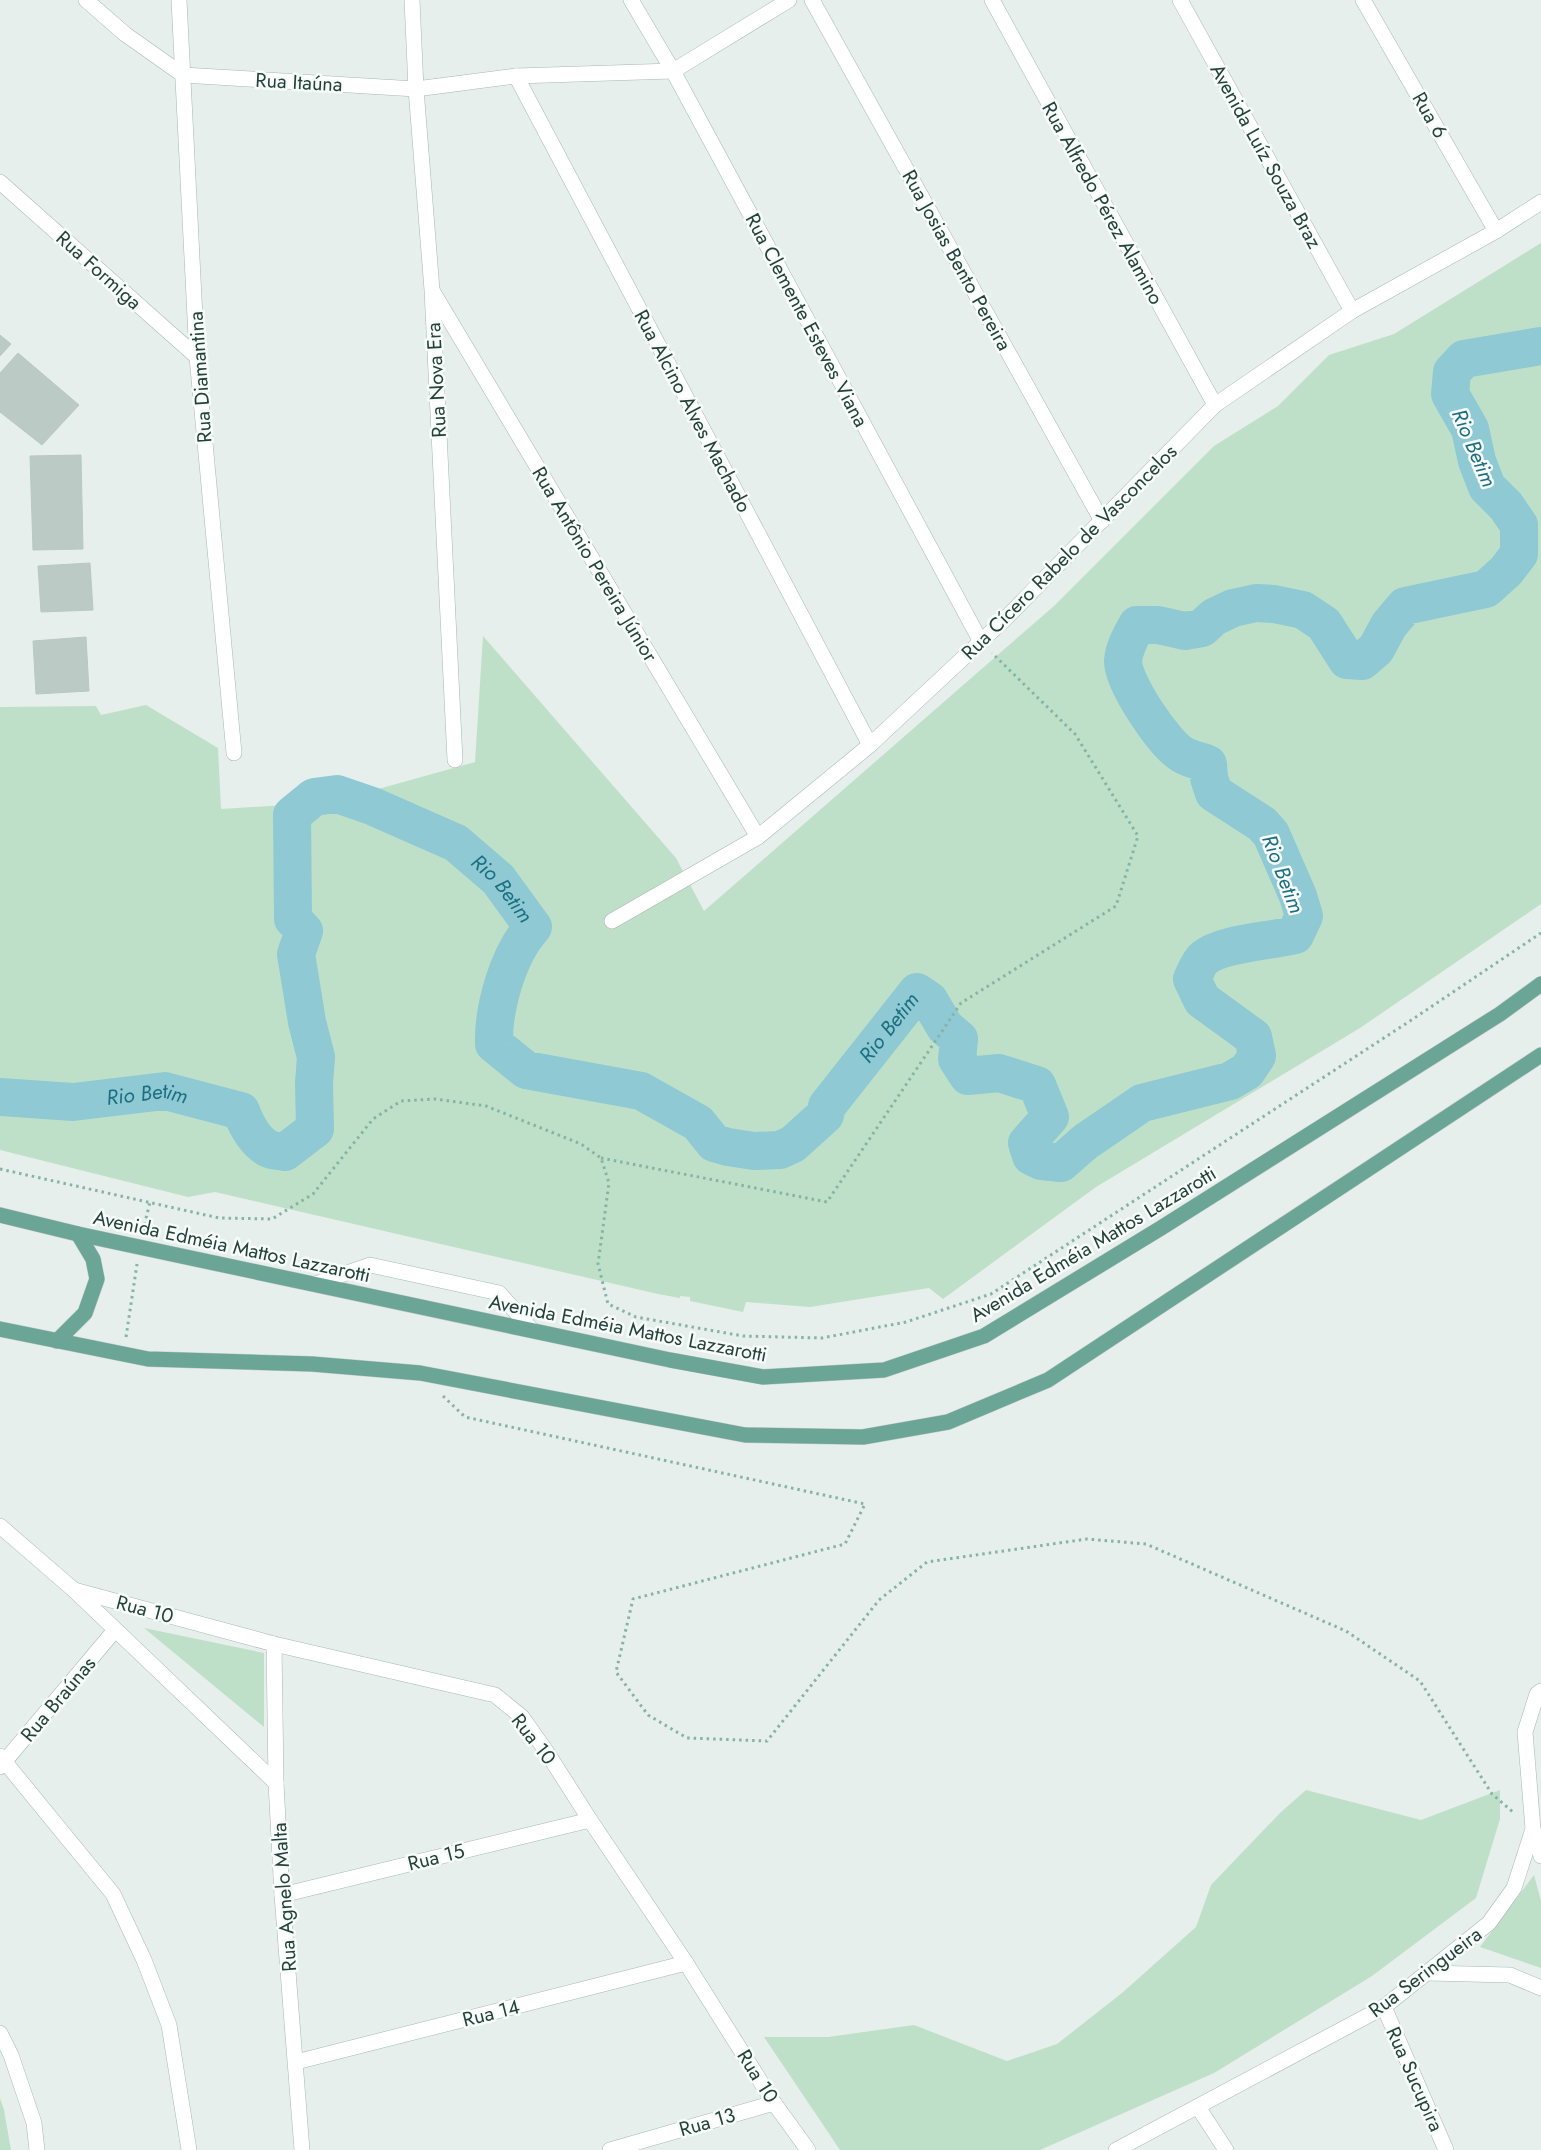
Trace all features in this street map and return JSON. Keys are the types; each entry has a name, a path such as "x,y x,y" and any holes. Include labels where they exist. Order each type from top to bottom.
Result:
{"main road":[{"name":"Avenida Edméia Mattos Lazzarotti","path":"0,1215 78,1234 763,1377 884,1370 984,1336 1161,1228 1500,1014 1541,984"},
{"path":"0,1329 148,1359 312,1364 420,1373 745,1435 863,1437 948,1422 1048,1380 1541,1055"},
{"path":"57,1341 85,1313 97,1279 94,1259 78,1234"}],"street":[{"path":"86,0 125,34 182,75"},
{"name":"Rua Diamantina","path":"179,0 197,357 234,753"},
{"name":"Rua Nova Era","path":"412,0 416,89 432,290 455,760"},
{"name":"Rua Clemente Esteves Viana","path":"631,0 673,71 981,642"},
{"path":"673,71 789,0"},
{"name":"Rua Josias Bento Pereira","path":"812,0 1102,520"},
{"name":"Rua Alfredo Pérez Alamino","path":"992,0 1215,406"},
{"name":"Avenida Luíz Souza Braz","path":"1180,0 1352,311"},
{"name":"Rua 6","path":"1363,0 1496,231"},
{"name":"Rua Itaúna","path":"182,75 416,89 516,76 673,71"},
{"name":"Rua Alcino Alves Machado","path":"516,76 870,745"},
{"name":"Rua Formiga","path":"0,182 197,357"},
{"name":"Rua Cícero Rabelo de Vasconcelos","path":"612,921 758,837 870,745 981,642 1215,406 1352,311 1496,231 1541,202"},
{"name":"Rua Antônio Pereira Júnior","path":"432,290 758,837"},
{"path":"315,1284 370,1264 499,1293 532,1330"},
{"path":"0,1526 74,1590 276,1783"},
{"name":"Rua 10","path":"74,1590 274,1644 495,1695 522,1717 546,1751 686,1963 774,2102 808,2150"},
{"name":"Rua Braúnas","path":"2,1761 115,1630"},
{"name":"Rua Agnelo Malta","path":"274,1644 276,1783 282,1895 302,2150"},
{"name":"Rua Seringueira","path":"1116,2150 1384,2007 1489,1923 1514,1888 1533,1829 1525,1732 1537,1694 1541,1691"},
{"path":"2,1761 113,1894 117,1902 144,1960 170,2025 189,2150"},
{"name":"Rua 15","path":"282,1895 590,1820"},
{"path":"1533,1829 1541,1856"},
{"name":"Rua 14","path":"296,2062 686,1963"},
{"path":"1427,1973 1510,1975 1541,1988"},
{"name":"Rua Sucupira","path":"1384,2007 1446,2150"},
{"path":"0,2033 11,2055 34,2123 37,2150"},
{"name":"Rua 13","path":"610,2150 774,2102"},
{"path":"1198,2107 1226,2150"}],"path":[{"path":"0,1169 219,1218 272,1219 313,1194 373,1119 401,1101 435,1099 486,1106 581,1144 601,1158 827,1202 961,1003 1116,906 1138,836 1075,734 981,642"},
{"path":"601,1158 609,1183 598,1264 608,1304 636,1317 743,1336 822,1338 906,1322 991,1294 1413,1019 1541,932"},
{"path":"124,1354 140,1247 150,1202"},
{"path":"420,1373 465,1417 865,1504 845,1544 633,1599 616,1672 648,1715 687,1738 767,1741 879,1600 927,1562 1087,1539 1146,1544 1346,1631 1420,1681 1492,1794 1533,1829"}],"green space":[{"path":"1541,243 1541,904 1360,1028 1096,1187 943,1299 929,1288 810,1307 746,1302 743,1312 690,1301 690,1297 680,1296 680,1298 658,1294 215,1192 188,1197 0,1150 0,707 96,706 101,715 146,705 218,748 221,809 348,801 364,793 475,762 483,636 676,858 704,911 1054,606 1214,446 1278,406 1329,355 1394,334"},
{"path":"144,1628 264,1653 264,1727"},
{"path":"1306,1790 1421,1820 1500,1790 1500,1819 1476,1898 1372,1976 1214,2073 1040,2150 840,2150 764,2037 828,2037 914,2025 1007,2061 1057,2044 1122,1993 1196,1927 1211,1885 1280,1813"},
{"path":"1534,1875 1541,1901 1541,1968 1480,1947"},
{"path":"0,2098 4,2110 11,2150 0,2150"}],"building":[{"path":"0,335 11,344 0,356"},
{"path":"18,353 79,405 42,445 0,412 0,373"},
{"path":"81,455 83,549 33,550 30,456"},
{"path":"90,563 93,610 41,612 38,566"},
{"path":"86,637 89,691 36,694 33,641"}],"waterway":[{"name":"Rio Betim","path":"0,1097 73,1102 165,1091 241,1111 248,1127 259,1142 271,1150 285,1152 315,1129 314,1083 316,1057 307,1022 296,954 304,931 293,919 292,815 314,797 337,794 372,806 456,843 498,879 533,927 524,938 509,966 499,998 494,1030 494,1044 526,1070 641,1091 698,1123 714,1143 754,1151 780,1150 793,1144 825,1115 827,1106 917,992 929,1000 945,1027 959,1039 957,1059 968,1076 999,1073 1037,1085 1050,1117 1027,1143 1031,1156 1041,1161 1061,1163 1085,1142 1142,1103 1230,1081 1247,1071 1257,1056 1253,1037 1202,1000 1192,979 1202,960 1212,953 1234,946 1295,935 1304,916 1298,896 1271,834 1262,824 1214,793 1209,778 1208,764 1183,755 1175,749 1137,698 1125,671 1123,661 1128,642 1137,625 1158,625 1185,631 1202,628 1214,617 1233,608 1256,603 1274,604 1303,610 1324,624 1347,660 1362,661 1376,649 1389,625 1405,606 1486,589 1506,571 1519,554 1519,525 1506,506 1487,487 1477,461 1470,429 1450,394 1452,372 1464,359 1541,346"}]}
